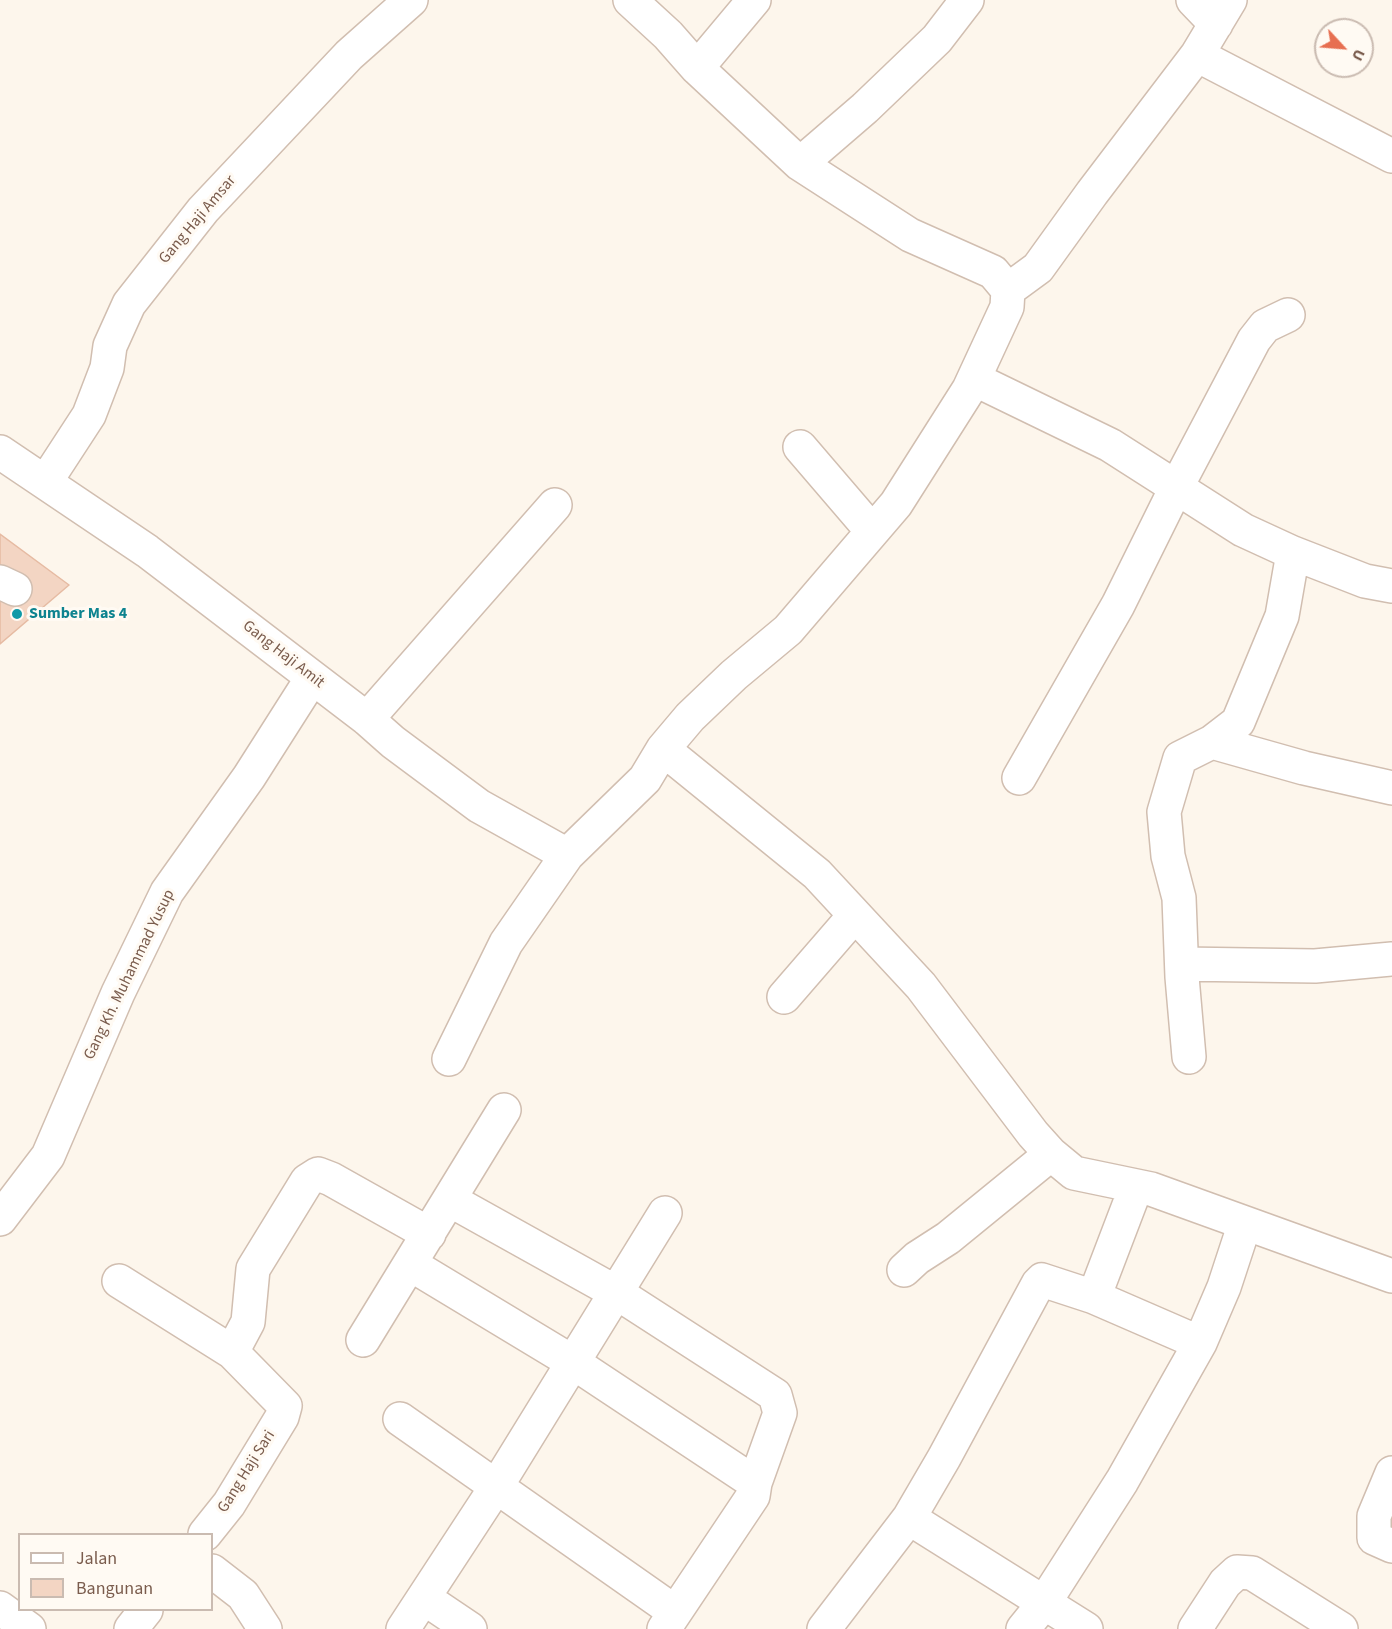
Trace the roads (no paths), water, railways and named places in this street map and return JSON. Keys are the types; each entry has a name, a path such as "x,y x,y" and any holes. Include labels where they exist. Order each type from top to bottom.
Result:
{"street":[{"name":"Gang Haji Amsar","path":"46,481 89,415 107,368 110,345 129,304 203,210 349,55 411,0"},
{"path":"449,1059 506,944 567,855 645,779 663,749 690,717 734,675 788,630 896,504 974,379 1007,307 1008,290 993,272 910,235 800,164 630,0"},
{"path":"698,68 754,0"},
{"path":"800,164 866,108 937,39 967,0"},
{"path":"1008,290 1038,267 1197,55 1223,12 1193,0"},
{"path":"1197,55 1392,156"},
{"path":"1019,778 1118,605 1176,488 1254,340 1265,326 1288,315"},
{"path":"974,379 1110,445 1244,530 1293,553 1365,581 1392,586"},
{"path":"800,447 872,531"},
{"name":"Gang Haji Amit","path":"0,452 147,551 479,806 567,855"},
{"path":"367,719 555,505"},
{"path":"1189,1057 1179,898 1168,856 1164,812 1180,758 1212,742 1238,722 1282,616 1293,553"},
{"name":"Gang Kh. Muhammad Yusup","path":"0,1219 48,1156 118,993 167,892 249,777 312,678"},
{"path":"1212,742 1304,768 1392,788"},
{"path":"663,749 817,874 921,986 1033,1134 1051,1154 1074,1173 1151,1189 1392,1276"},
{"path":"784,997 855,915"},
{"path":"1182,964 1315,966 1392,960"},
{"path":"363,1340 504,1110"},
{"path":"904,1270 917,1258 948,1238 1051,1154"},
{"path":"119,1281 232,1352 248,1322 253,1269 306,1181 318,1174 331,1179 429,1234"},
{"path":"1094,1297 1136,1186"},
{"path":"400,1419 496,1487 669,1621 753,1496 755,1484 780,1413 775,1395 617,1293 450,1200"},
{"path":"403,1629 496,1487 665,1213"},
{"path":"1023,1629 1044,1603 1122,1481 1200,1344 1224,1287 1245,1223"},
{"path":"410,1264 574,1363 755,1484"},
{"path":"824,1629 909,1518 1042,1280 1094,1297 1200,1344"},
{"name":"Gang Haji Sari","path":"206,1533 229,1504 282,1417 285,1406 232,1352"},
{"path":"1392,1473 1374,1516 1374,1538 1392,1546"},
{"path":"909,1518 1086,1629"},
{"path":"213,1572 243,1594 265,1629"},
{"path":"1195,1629 1225,1583 1237,1572 1251,1574 1341,1629"},
{"path":"424,1598 470,1629"},
{"path":"0,1608 29,1629"},
{"path":"131,1629 145,1611"}],"place":[{"name":"Sumber Mas 4","path":"17,614"}]}
